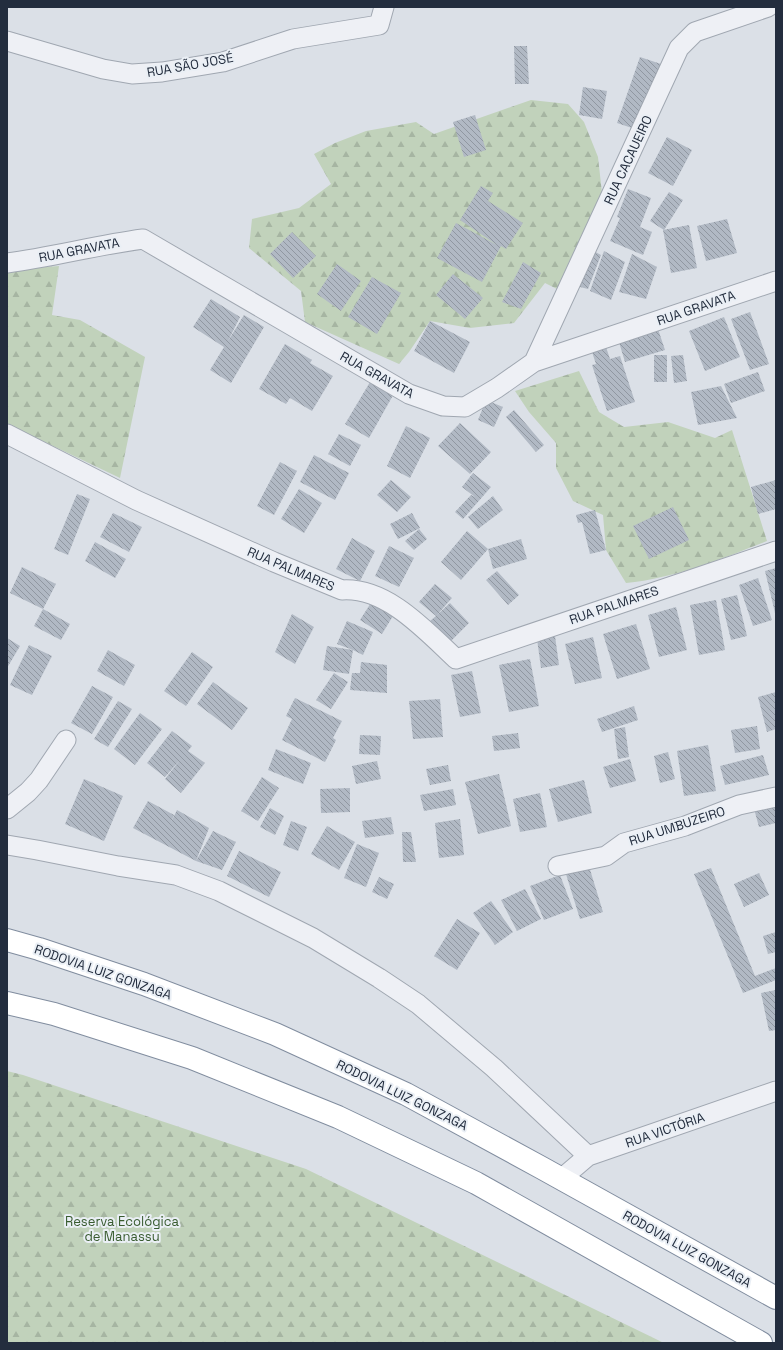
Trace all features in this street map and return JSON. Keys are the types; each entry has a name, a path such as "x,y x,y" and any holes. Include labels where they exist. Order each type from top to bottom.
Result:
{"highway":[{"name":"RODOVIA LUIZ GONZAGA","path":"7,940 39,949 144,984 275,1034 406,1094 561,1178 776,1298"},
{"path":"7,1003 54,1014 192,1058 338,1117 476,1183 761,1343"}],"street":[{"name":"RUA SÃO JOSÉ","path":"7,40 103,69 132,74 162,72 223,62 293,39 379,25 384,7"},
{"name":"RUA CACAUEIRO","path":"534,362 679,48 695,32 768,7"},
{"name":"RUA GRAVATA","path":"7,263 26,261 112,243 143,239 409,394 443,406 465,407 497,388 534,362 776,281"},
{"name":"RUA PALMARES","path":"7,434 136,500 267,559 342,590 354,589 374,595 414,619 456,659 776,551"},
{"path":"7,809 28,792 39,780 66,740"},
{"name":"RUA UMBUZEIRO","path":"558,866 606,856 624,843 684,826 739,805 776,797"},
{"path":"7,845 118,866 176,875 220,891 313,938 379,978 418,1004 494,1068 588,1156"},
{"name":"RUA VICTÓRIA","path":"561,1178 588,1156 776,1091"}],"green space":[{"path":"531,100 568,104 584,122 598,157 603,202 570,260 557,289 545,283 514,323 470,328 430,321 399,364 305,322 301,291 249,248 252,219 299,208 331,184 314,154 335,143 366,131 416,122 434,134"},
{"path":"59,266 52,315 80,320 145,357 120,478 7,424 7,270"},
{"path":"579,371 599,412 624,427 668,422 715,438 732,430 767,541 698,567 662,577 626,583 606,550 603,515 573,501 556,468 556,443 529,412 515,391"},
{"name":"Reserva Ecológica de Manassu","path":"7,1071 306,1169 664,1343 7,1343"}],"building":[{"path":"514,46 527,46 529,84 515,84"},
{"path":"640,57 661,64 638,130 617,123"},
{"path":"583,87 607,91 602,119 579,115"},
{"path":"475,115 486,150 464,157 453,122"},
{"path":"667,137 692,150 673,186 648,173"},
{"path":"481,186 493,193 488,201 523,223 506,249 501,246 482,282 437,258 456,223 497,245 460,220"},
{"path":"628,189 651,198 640,227 652,232 643,255 610,241 620,218 617,217"},
{"path":"669,192 683,200 664,230 650,221"},
{"path":"727,219 737,253 706,261 697,226"},
{"path":"689,225 697,268 671,273 663,230"},
{"path":"292,232 316,256 293,278 270,254"},
{"path":"588,248 601,255 588,289 572,285"},
{"path":"604,251 625,262 611,300 590,291"},
{"path":"632,254 657,267 646,299 619,292"},
{"path":"523,262 541,273 521,309 502,302"},
{"path":"337,264 361,281 341,311 317,294"},
{"path":"453,274 483,298 465,319 436,295"},
{"path":"372,277 401,293 377,334 348,317"},
{"path":"211,299 240,317 228,341 244,315 264,327 231,383 210,370 224,347 193,327"},
{"path":"750,312 769,364 750,370 731,319"},
{"path":"724,317 740,357 705,371 689,331"},
{"path":"430,321 470,342 454,373 414,351"},
{"path":"657,326 665,350 625,362 618,339"},
{"path":"604,341 610,359 620,356 635,402 607,411 592,365 596,364 590,346"},
{"path":"285,344 312,360 310,363 333,376 312,411 290,398 286,404 259,389"},
{"path":"654,355 667,355 667,382 654,382"},
{"path":"683,355 687,381 674,383 671,356"},
{"path":"758,372 765,391 731,403 724,384"},
{"path":"373,377 396,390 369,438 345,424"},
{"path":"721,386 737,418 698,425 691,392"},
{"path":"486,400 503,407 494,427 478,420"},
{"path":"514,410 544,445 536,452 506,417"},
{"path":"460,423 491,452 470,474 438,446"},
{"path":"406,426 430,438 410,478 387,466"},
{"path":"339,434 361,445 350,466 328,454"},
{"path":"314,455 349,473 335,500 300,482"},
{"path":"280,462 297,471 274,515 257,506"},
{"path":"473,473 491,487 463,519 455,512 471,495 475,497 462,487"},
{"path":"391,480 411,497 397,512 377,495"},
{"path":"776,480 776,509 758,514 751,487"},
{"path":"299,489 322,503 304,533 281,519"},
{"path":"77,494 90,499 68,555 54,549"},
{"path":"493,496 503,510 478,529 468,517"},
{"path":"673,507 689,540 649,559 633,526"},
{"path":"595,510 606,550 590,554 582,522 578,523 576,515"},
{"path":"113,513 142,527 129,552 100,537"},
{"path":"412,513 420,528 398,539 390,524"},
{"path":"419,529 427,539 414,550 405,541"},
{"path":"467,531 488,549 461,580 441,562"},
{"path":"352,538 375,551 360,581 336,569"},
{"path":"521,539 527,559 493,569 488,549"},
{"path":"95,542 126,559 115,578 85,561"},
{"path":"389,546 414,558 399,587 375,576"},
{"path":"22,567 56,584 43,609 10,593"},
{"path":"776,568 776,613 775,613 765,571"},
{"path":"497,571 519,595 508,605 486,580"},
{"path":"758,578 772,620 753,626 739,585"},
{"path":"435,584 452,598 437,615 450,603 469,623 450,642 430,621 436,616 419,602"},
{"path":"737,595 747,636 731,640 721,599"},
{"path":"374,598 396,611 382,634 360,620"},
{"path":"716,600 725,650 699,655 690,605"},
{"path":"676,607 687,650 659,657 648,615"},
{"path":"43,609 70,624 61,640 34,626"},
{"path":"292,614 314,627 295,664 275,652"},
{"path":"347,621 373,632 363,655 337,644"},
{"path":"636,624 650,669 617,679 603,634"},
{"path":"555,636 559,665 541,668 537,639"},
{"path":"593,637 602,678 575,684 565,644"},
{"path":"7,638 20,646 7,668"},
{"path":"29,645 52,656 32,695 10,685"},
{"path":"327,646 353,650 349,674 323,670"},
{"path":"108,650 135,665 124,686 97,671"},
{"path":"192,652 213,667 186,706 164,691"},
{"path":"530,659 539,706 509,712 499,665"},
{"path":"361,662 387,665 387,693 350,690 352,673 360,673"},
{"path":"472,671 481,713 460,717 451,675"},
{"path":"334,673 348,682 331,709 316,700"},
{"path":"213,682 248,708 232,730 197,704"},
{"path":"92,686 113,697 92,734 71,723"},
{"path":"776,692 776,729 767,732 758,697"},
{"path":"295,698 342,721 333,738 336,740 325,762 282,740 292,719 286,716"},
{"path":"440,699 443,737 413,739 409,701"},
{"path":"118,701 132,709 108,747 94,739"},
{"path":"634,706 638,720 602,732 597,719"},
{"path":"140,713 162,729 135,765 114,749"},
{"path":"757,726 760,749 735,753 731,730"},
{"path":"625,727 629,757 618,759 614,729"},
{"path":"172,731 192,746 188,751 205,763 181,793 165,779 180,760 165,777 147,763"},
{"path":"518,733 520,748 494,751 492,736"},
{"path":"360,735 381,736 380,755 359,754"},
{"path":"708,745 716,791 684,796 677,751"},
{"path":"276,749 311,763 303,784 268,770"},
{"path":"668,752 675,779 660,783 654,756"},
{"path":"763,755 769,775 725,785 720,766"},
{"path":"630,759 636,781 610,788 603,767"},
{"path":"377,761 381,779 356,784 352,766"},
{"path":"448,765 451,781 430,785 426,769"},
{"path":"499,774 511,826 478,834 465,782"},
{"path":"262,777 279,788 258,821 241,811"},
{"path":"84,779 123,796 104,841 65,824"},
{"path":"584,780 592,813 558,822 549,789"},
{"path":"350,788 350,812 321,813 320,789"},
{"path":"453,789 456,805 424,811 420,795"},
{"path":"540,793 547,827 520,832 513,799"},
{"path":"776,799 776,823 759,827 753,805"},
{"path":"148,801 174,815 171,822 177,810 209,828 196,861 133,828"},
{"path":"270,808 284,816 275,835 260,827"},
{"path":"391,817 394,834 365,838 362,821"},
{"path":"460,819 464,855 439,858 435,823"},
{"path":"291,821 307,827 298,851 283,845"},
{"path":"327,826 355,842 339,870 311,854"},
{"path":"213,831 236,842 222,870 196,861"},
{"path":"402,832 411,832 416,862 403,862"},
{"path":"357,844 379,853 366,887 344,878"},
{"path":"239,851 281,872 269,897 227,876"},
{"path":"588,863 603,912 580,919 565,871"},
{"path":"711,868 755,976 776,968 776,980 743,993 694,874"},
{"path":"759,873 769,895 744,907 734,884"},
{"path":"560,875 573,909 544,920 530,886"},
{"path":"379,877 394,884 387,899 372,892"},
{"path":"525,889 541,919 517,931 501,900"},
{"path":"491,901 513,932 495,945 473,913"},
{"path":"457,919 480,933 457,970 434,956"},
{"path":"776,932 776,952 768,954 763,936"},
{"path":"776,990 776,1030 769,1031 761,993"}]}
